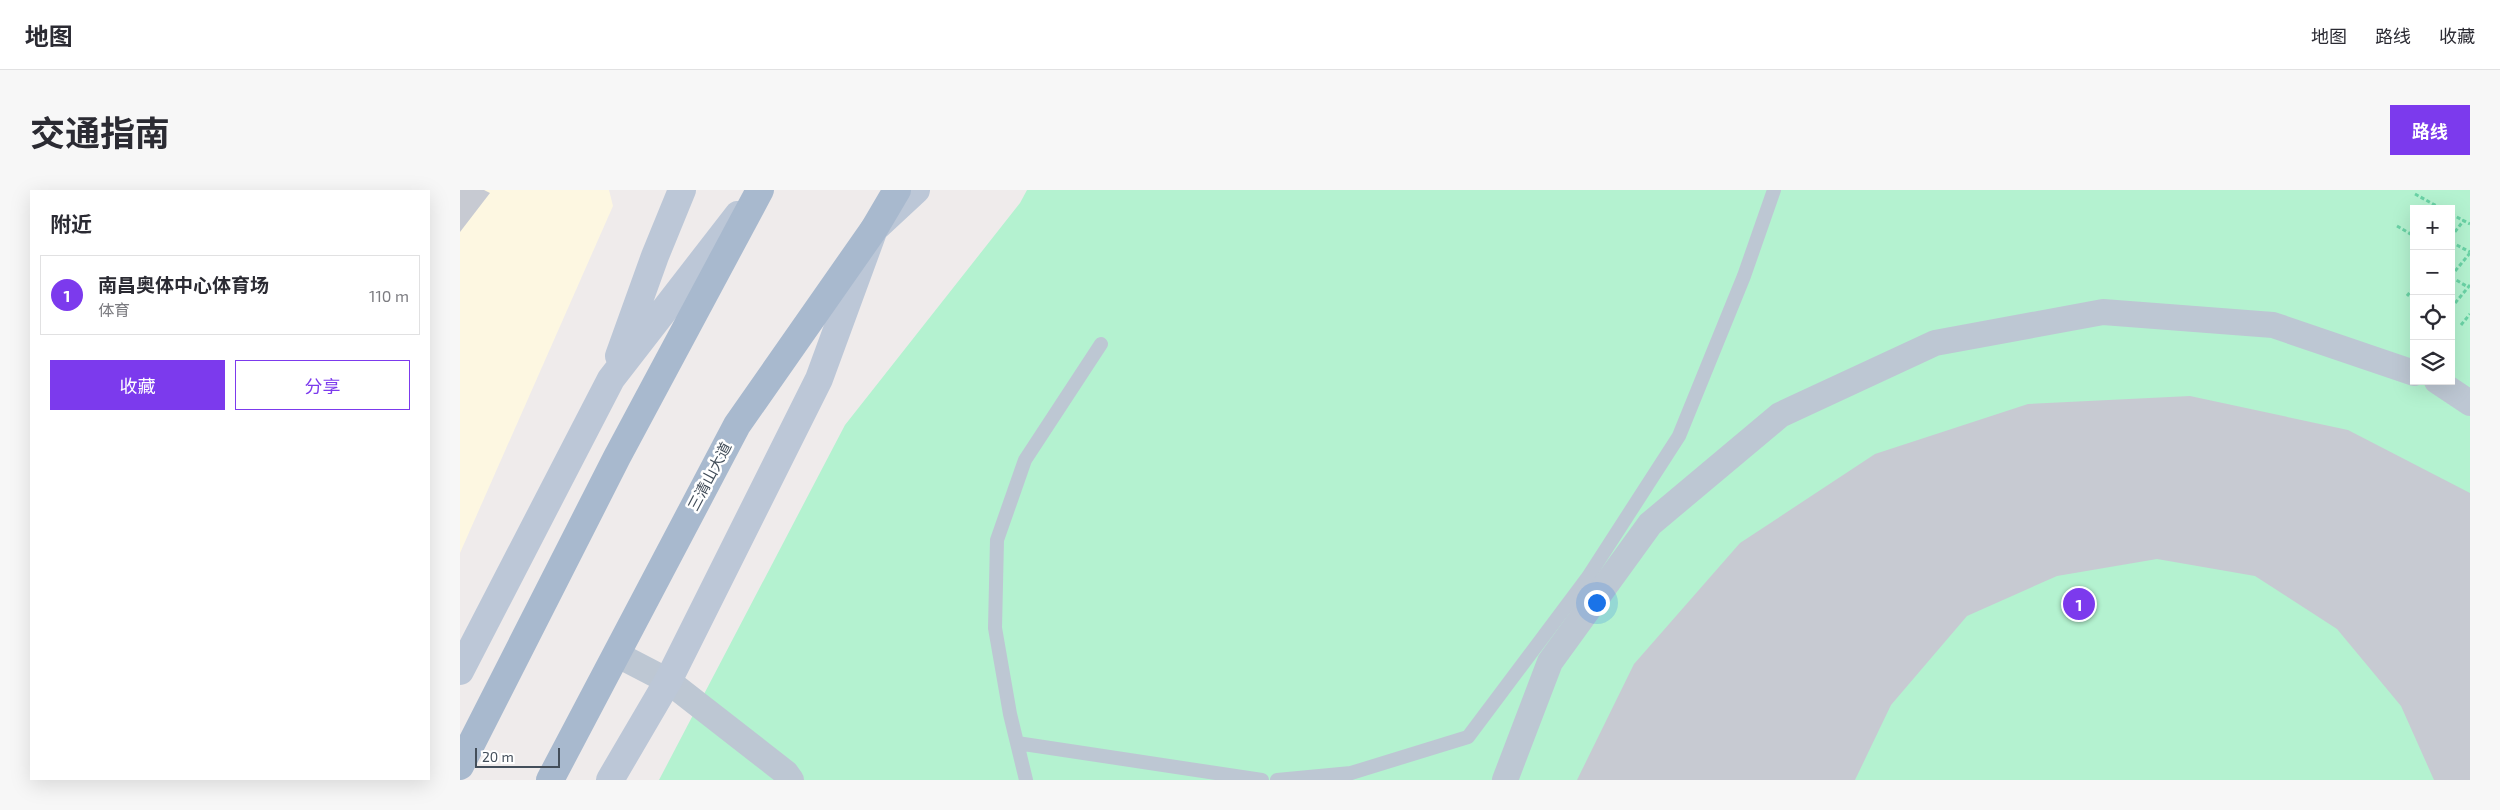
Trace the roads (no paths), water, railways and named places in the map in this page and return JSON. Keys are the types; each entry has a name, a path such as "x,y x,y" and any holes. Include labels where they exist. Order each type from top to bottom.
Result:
{"main road":[{"path":"460,671 611,379 655,256 682,190"},
{"path":"611,379 759,190"},
{"path":"460,766 617,457 759,190"},
{"name":"三清山大道","path":"550,780 737,424 874,229 897,190"},
{"path":"610,780 668,681 819,379 874,229 916,190"}],"street":[{"path":"1505,780 1550,662 1650,524 1780,415 1935,343 2103,312 2273,324 2410,372"},
{"path":"2443,385 2470,403"},
{"path":"616,654 668,681 786,773 791,780"}],"lane":[{"path":"1277,780 1351,773 1468,737 1588,577 1679,436 1744,276 1774,190"},
{"path":"1026,780 994,628 997,540 1026,460 1101,344"},
{"path":"1017,743 1262,780"}],"place":[{"name":"南昌奥体中心体育场","path":"2079,604"}]}
